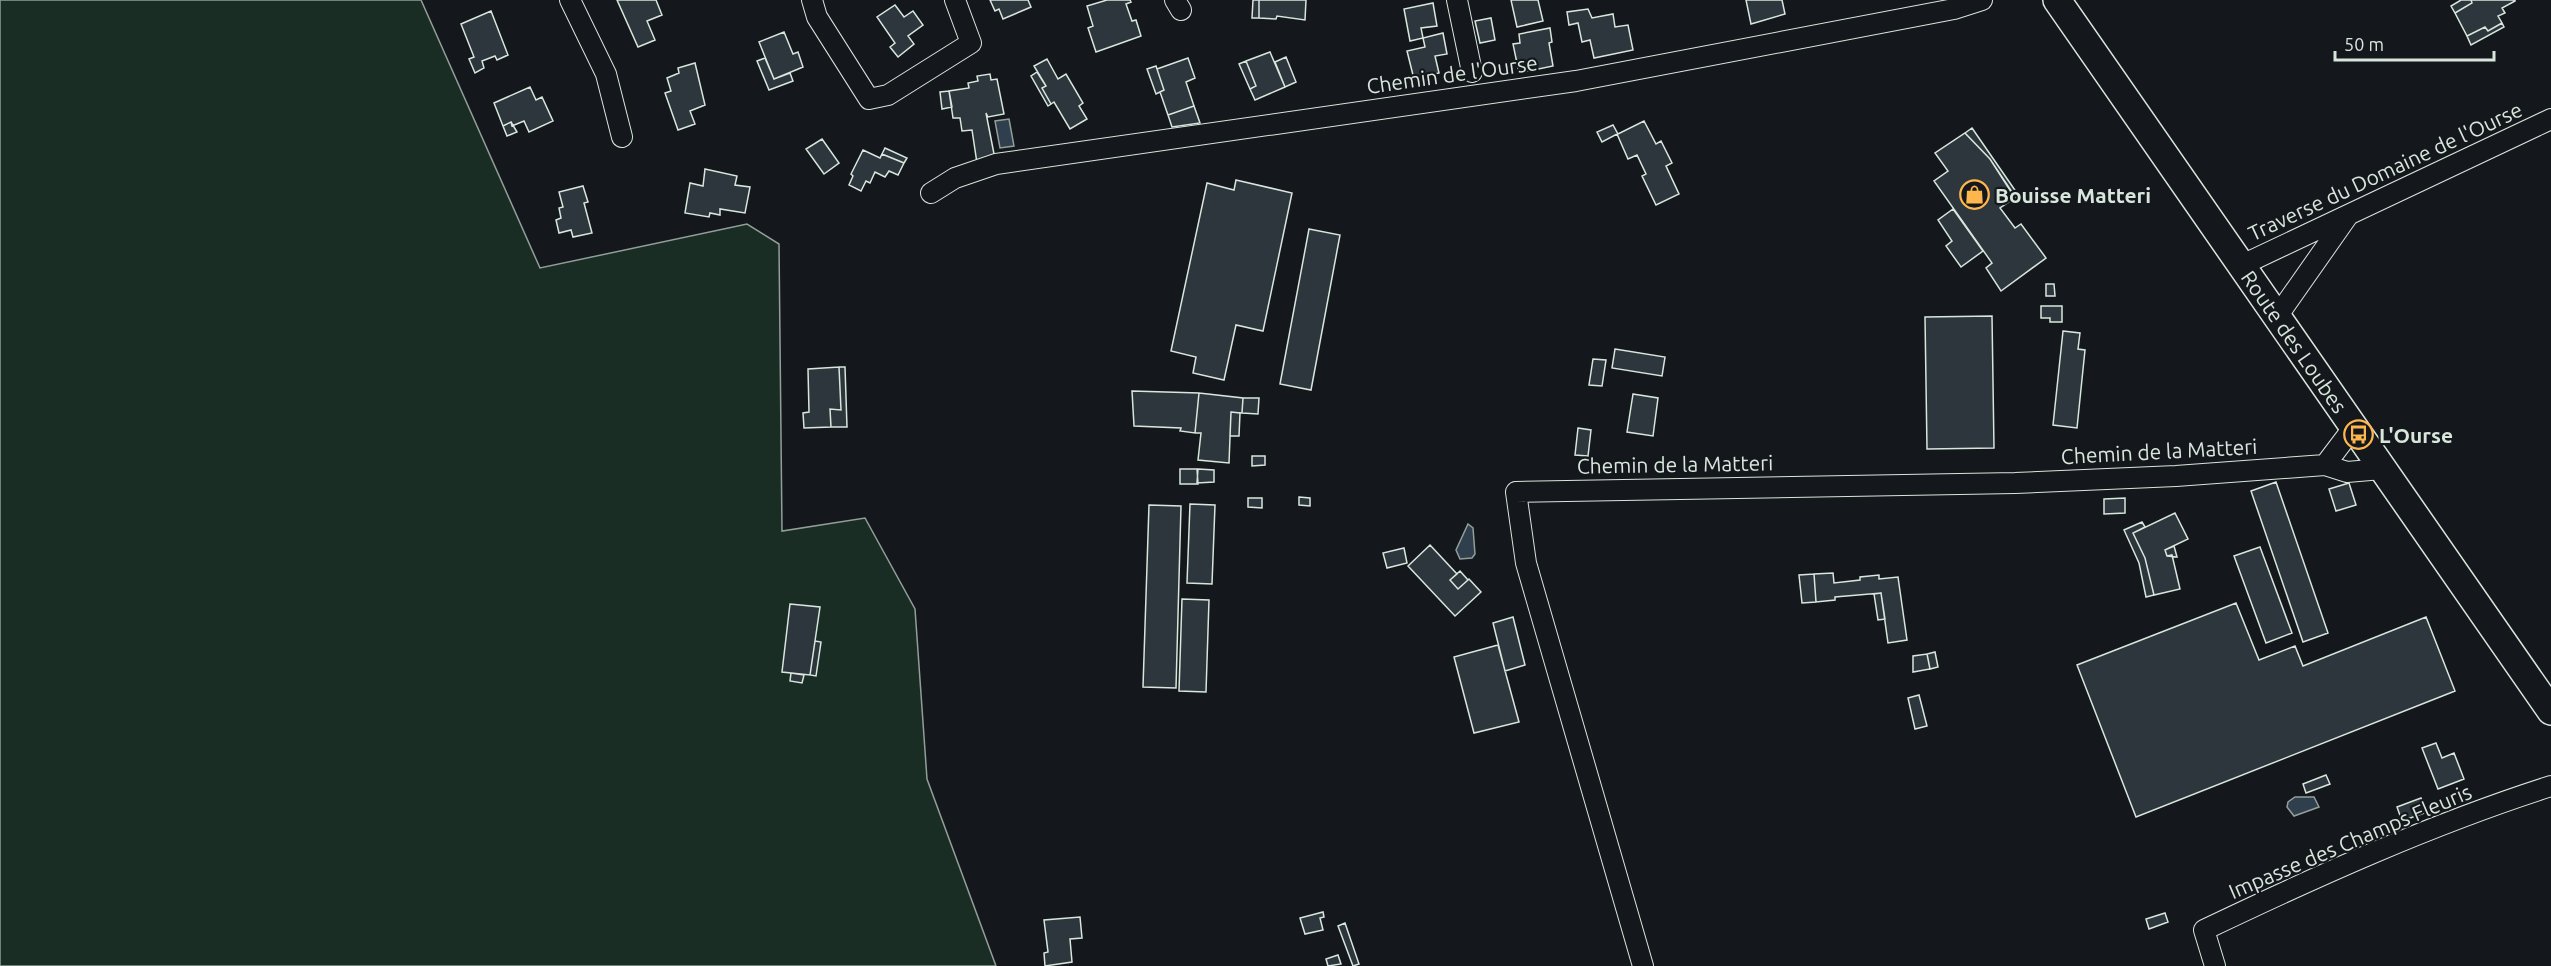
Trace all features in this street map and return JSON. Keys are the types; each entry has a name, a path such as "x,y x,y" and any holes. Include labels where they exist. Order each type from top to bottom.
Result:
{"main road":[{"name":"Route des Loubes","path":"2057,0 2551,711"}],"street":[{"path":"570,0 606,74 622,137"},
{"path":"812,0 817,17 869,99 888,95 971,43 955,0"},
{"path":"1457,0 1472,72"},
{"name":"Chemin de l'Ourse","path":"932,194 956,178 996,164 1576,81 1954,9 1982,0"},
{"name":"Traverse du Domaine de l'Ourse","path":"2240,266 2347,218 2551,119"},
{"path":"2276,318 2347,218"},
{"path":"2325,465 2353,428"},
{"name":"Chemin de la Matteri","path":"1643,966 1526,562 1516,492 2015,483 2176,476 2325,465 2347,472 2382,469"},
{"name":"Impasse des Champs Fleuris","path":"2215,966 2204,930 2321,874 2509,800 2551,786"}],"green space":[{"path":"0,0 421,0 540,268 747,224 779,244 782,531 865,518 915,609 927,779 996,966 0,966"}],"water":[{"path":"1009,119 1014,146 1000,148 995,121"},
{"path":"1468,524 1473,528 1475,554 1472,558 1460,559 1456,550"},
{"path":"2295,797 2314,797 2319,807 2294,816 2287,807 2288,802"}],"building":[{"path":"617,0 656,0 662,15 647,21 655,40 638,47"},
{"path":"990,0 1028,0 1031,7 1003,19 999,9 995,11"},
{"path":"1107,0 1130,0 1131,2 1126,4 1132,21 1136,20 1141,36 1096,52 1088,28 1093,26 1087,6"},
{"path":"1253,0 1259,0 1259,18 1252,18"},
{"path":"1259,0 1306,0 1305,20 1277,16 1276,19 1259,18"},
{"path":"1511,0 1538,0 1543,21 1517,27"},
{"path":"1746,0 1782,0 1785,14 1751,24"},
{"path":"2461,0 2471,0 2472,3 2455,13 2451,6"},
{"path":"2471,0 2515,1 2502,8 2505,13 2498,16 2502,23 2488,31 2485,27 2467,36 2455,13 2472,3"},
{"path":"1433,3 1437,26 1421,28 1423,38 1410,41 1404,9"},
{"path":"895,5 904,17 913,11 923,25 908,36 914,44 898,57 890,47 895,43 877,17"},
{"path":"1588,9 1592,18 1613,14 1615,27 1628,25 1633,50 1594,58 1590,40 1582,42 1578,23 1569,25 1567,12"},
{"path":"491,11 508,55 497,60 495,56 482,61 484,68 475,73 469,59 474,57 461,24"},
{"path":"1491,18 1495,40 1480,43 1475,21"},
{"path":"2502,23 2504,27 2471,45 2467,36 2485,27 2488,31"},
{"path":"1550,28 1552,42 1549,43 1553,66 1519,73 1513,44 1520,43 1519,34"},
{"path":"784,32 793,54 798,52 803,67 774,79 759,42"},
{"path":"1443,33 1447,54 1435,56 1439,73 1414,79 1407,51 1425,47 1423,38"},
{"path":"1270,52 1285,87 1255,100 1250,89 1256,86 1246,61"},
{"path":"1286,57 1296,82 1285,87 1275,62"},
{"path":"765,58 774,79 790,73 793,81 769,90 757,61"},
{"path":"1188,58 1195,78 1186,82 1194,106 1168,115 1160,92 1164,90 1157,69"},
{"path":"1047,59 1058,79 1066,74 1083,103 1079,106 1087,119 1070,129 1054,102 1051,104 1042,88 1046,86 1034,66"},
{"path":"1246,61 1256,86 1250,89 1239,64"},
{"path":"695,63 705,105 690,111 695,124 678,130 665,93 671,91 667,78 679,73 678,68"},
{"path":"1156,66 1164,90 1156,94 1147,69"},
{"path":"1037,72 1046,86 1042,88 1051,104 1048,106 1031,76"},
{"path":"990,74 991,80 997,79 1004,114 988,117 986,113 995,159 977,163 972,130 962,131 960,118 953,118 949,91 969,88 968,83 978,81 977,76"},
{"path":"530,87 536,100 542,97 553,121 529,132 524,121 512,126 511,122 503,126 494,103"},
{"path":"949,91 952,107 942,109 940,92"},
{"path":"1194,106 1200,123 1172,127 1168,115"},
{"path":"1644,121 1656,144 1661,141 1672,163 1666,166 1679,194 1656,205 1642,176 1646,174 1637,155 1628,159 1617,134 1602,142 1597,132 1613,125 1618,134"},
{"path":"511,122 517,132 507,136 503,126"},
{"path":"1972,128 2019,196 2015,198 1990,159 1965,133"},
{"path":"1965,133 1990,159 2014,195 2015,198 2000,208 2015,228 2021,224 2046,258 2001,291 1986,268 1992,263 1934,181 1948,171 1935,153"},
{"path":"822,139 839,163 824,174 806,149"},
{"path":"885,148 907,158 904,163 882,154"},
{"path":"863,150 880,158 882,154 904,163 898,175 889,171 885,177 875,172 870,183 866,181 861,191 849,185 853,176 851,174"},
{"path":"705,169 737,176 735,185 750,187 745,213 720,209 720,215 710,213 709,217 685,213 690,183 703,186"},
{"path":"1236,180 1292,193 1263,331 1236,325 1224,380 1193,373 1196,357 1171,351 1207,183 1234,190"},
{"path":"583,186 588,202 584,203 592,233 573,237 571,230 559,233 556,220 561,218 559,208 563,207 559,192"},
{"path":"1953,209 1983,251 1961,267 1946,246 1952,241 1938,220"},
{"path":"1309,229 1340,235 1311,390 1280,384"},
{"path":"2046,284 2054,284 2055,296 2046,296"},
{"path":"2041,306 2062,306 2062,322 2050,322 2050,318 2041,318"},
{"path":"1992,316 1994,448 1927,449 1925,317"},
{"path":"2063,331 2080,333 2078,349 2085,350 2077,428 2053,425"},
{"path":"1615,349 1665,357 1662,376 1612,368"},
{"path":"1593,359 1606,360 1602,386 1589,385"},
{"path":"839,367 845,367 847,427 831,427 830,409 841,410"},
{"path":"839,367 841,410 830,409 831,427 804,428 803,413 809,412 808,369"},
{"path":"1132,391 1199,393 1195,433 1180,431 1181,428 1134,426"},
{"path":"1199,393 1243,398 1242,413 1231,412 1229,463 1198,460 1201,433 1195,433"},
{"path":"1633,394 1658,398 1653,436 1627,432"},
{"path":"1243,398 1259,398 1258,414 1242,413"},
{"path":"1231,412 1240,413 1239,436 1230,436"},
{"path":"1578,428 1591,430 1588,456 1575,455"},
{"path":"1252,456 1265,456 1265,465 1252,466"},
{"path":"1180,469 1197,469 1198,484 1180,484"},
{"path":"1198,469 1214,470 1214,482 1197,483"},
{"path":"2276,482 2328,633 2303,642 2251,491"},
{"path":"2349,483 2356,505 2336,511 2329,489"},
{"path":"1299,497 1310,498 1310,506 1299,505"},
{"path":"1248,498 1262,498 1262,508 1248,507"},
{"path":"2125,498 2125,513 2104,514 2104,499"},
{"path":"1190,504 1215,505 1212,584 1187,583"},
{"path":"1149,505 1181,506 1176,688 1143,687"},
{"path":"2175,513 2188,539 2165,550 2167,556 2172,555 2180,589 2154,595 2145,558 2133,533"},
{"path":"2142,522 2145,527 2133,533 2145,558 2154,595 2146,597 2139,563 2124,530"},
{"path":"1430,545 1457,574 1450,580 1458,589 1469,579 1481,592 1455,616 1408,566"},
{"path":"2174,546 2177,557 2167,556 2165,550"},
{"path":"2260,547 2292,633 2266,643 2234,556"},
{"path":"1404,548 1407,563 1387,568 1383,553"},
{"path":"1460,571 1468,580 1458,589 1450,580"},
{"path":"1833,573 1834,583 1879,575 1879,579 1898,577 1907,640 1888,643 1881,593 1835,597 1835,600 1816,602 1814,574"},
{"path":"1814,574 1816,602 1802,603 1799,575"},
{"path":"1881,593 1885,619 1878,620 1874,594"},
{"path":"1182,599 1209,600 1206,692 1179,691"},
{"path":"2236,603 2259,660 2295,646 2303,666 2426,617 2455,691 2136,817 2077,665"},
{"path":"790,604 820,607 810,675 782,672"},
{"path":"1513,617 1525,665 1505,671 1493,623"},
{"path":"815,641 821,642 816,676 810,675"},
{"path":"1498,645 1519,722 1474,733 1454,657"},
{"path":"1935,652 1938,667 1930,669 1927,654"},
{"path":"1927,654 1930,669 1913,672 1913,656"},
{"path":"791,673 804,675 802,683 790,681"},
{"path":"1919,695 1927,726 1915,729 1908,698"},
{"path":"2436,743 2442,758 2454,753 2464,779 2438,789 2422,748"},
{"path":"2326,775 2330,784 2306,793 2303,784"},
{"path":"2421,798 2427,812 2402,821 2397,807"},
{"path":"1323,912 1324,917 1320,918 1323,930 1305,934 1300,918"},
{"path":"2165,913 2168,922 2149,929 2146,919"},
{"path":"1080,917 1082,938 1070,939 1072,962 1045,966 1044,953 1048,952 1044,920"},
{"path":"1345,923 1359,964 1353,966 1338,926"},
{"path":"1338,955 1341,964 1328,966 1326,959"}],"place":[{"name":"Bouisse Matteri","path":"1974,195"},
{"name":"L'Ourse","path":"2358,435"}]}
